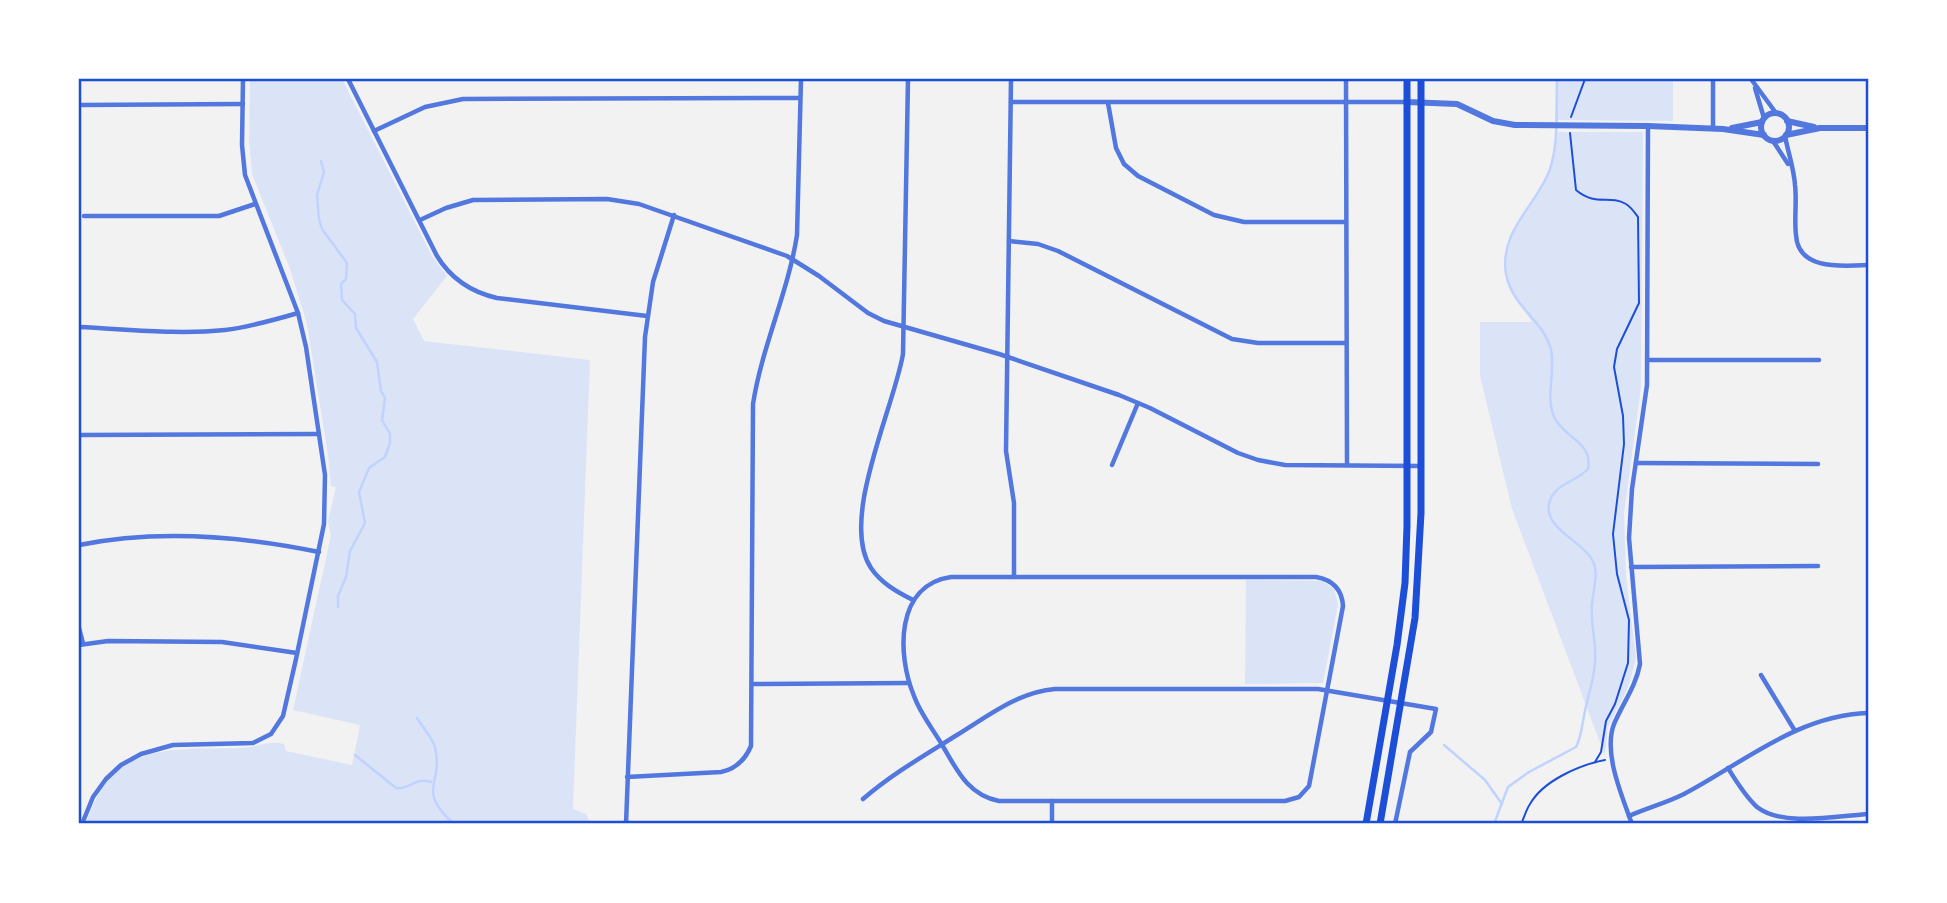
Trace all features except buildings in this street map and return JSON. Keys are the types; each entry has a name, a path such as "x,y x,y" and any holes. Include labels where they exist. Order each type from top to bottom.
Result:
{"main road":[{"path":"1366,824 1405,584 1407,79"},
{"path":"1380,824 1402,702 1417,595 1420,548 1421,79"}],"street":[{"path":"81,820 106,779 121,765 141,754 173,745 253,743 271,734 283,716 297,653 324,524 326,492 306,347 298,313 249,188 244,164 243,79"},
{"path":"348,79 441,262 463,284 481,294 497,298 647,316"},
{"path":"627,777 721,772 734,768 744,759 752,740 753,404 764,350 793,260 799,203 801,79"},
{"path":"908,79 904,327 900,373 864,496 862,535 865,556 872,569 886,584 913,600"},
{"path":"1011,79 1006,451 1014,503 1014,576"},
{"path":"1346,79 1347,465"},
{"path":"1713,79 1713,129"},
{"path":"1752,80 1776,113 1787,121 1820,128 1868,128"},
{"path":"1752,80 1763,120 1763,135"},
{"path":"374,131 425,107 463,99 800,97"},
{"path":"1011,102 1457,104 1493,121 1529,126 1648,126 1723,129 1763,135 1773,141 1791,171"},
{"path":"1108,103 1116,148 1124,164 1138,176 1203,209 1244,222 1345,222"},
{"path":"79,105 243,104"},
{"path":"1723,129 1763,120 1776,113"},
{"path":"1787,121 1788,130 1785,136 1795,185 1796,241 1807,257 1826,265 1868,265"},
{"path":"1632,824 1610,751 1614,725 1636,681 1640,664 1631,567 1630,514 1644,410 1647,360 1648,126"},
{"path":"1773,141 1820,128"},
{"path":"420,220 458,204 490,199 607,199 639,204 793,260 868,313 904,327 1007,357 1138,403 1258,460 1285,465 1421,466"},
{"path":"84,216 219,216 256,204"},
{"path":"626,824 643,357 647,316 657,269 674,215"},
{"path":"1009,240 1038,244 1058,251 1232,339 1258,343 1346,343"},
{"path":"79,327 212,331 244,328 298,313"},
{"path":"1647,360 1818,360"},
{"path":"1112,465 1138,403"},
{"path":"79,435 319,434"},
{"path":"1636,463 1818,464"},
{"path":"79,545 128,538 205,537 259,541 318,552"},
{"path":"1631,567 1818,566"},
{"path":"1014,576 1317,577 1327,580 1337,588 1343,606 1311,781 1305,792 1285,801 999,801 974,791 966,783 918,705 909,683 905,663 908,610 925,586 943,578 1014,576"},
{"path":"79,628 81,644 108,641 222,642 297,653"},
{"path":"1761,675 1795,731"},
{"path":"752,684 909,683"},
{"path":"863,799 895,773 1014,700 1044,690 1328,690 1436,709 1431,732 1410,751 1395,824"},
{"path":"1629,817 1682,795 1762,746 1795,731 1842,716 1868,713"},
{"path":"1728,768 1753,803 1770,814 1795,818 1868,814"},
{"path":"1052,801 1052,824"}],"path":[{"path":"1572,116 1585,79"},
{"path":"1521,824 1530,802 1554,780 1595,762 1601,752 1606,721 1615,704 1628,663 1629,620 1617,574 1613,534 1624,444 1623,416 1614,368 1617,349 1639,303 1638,217 1627,205 1617,201 1585,198 1576,190 1570,128"}],"shaded area":[{"path":"250,79 342,79 432,256 447,276 413,319 424,341 590,360 573,809 586,814 591,824 86,824 97,797 111,777 128,764 147,755 278,743 284,744 286,751 352,765 360,725 293,710 331,535 328,521 336,487 331,486 307,324 290,269 252,174 249,141"},
{"path":"1557,79 1673,79 1673,121 1555,120"},
{"path":"1555,132 1643,132 1641,387 1624,514 1626,576 1636,658 1628,688 1608,727 1605,756 1512,509 1480,376 1480,322 1532,322 1511,290 1505,260 1511,236 1547,176 1553,155"},
{"path":"1246,580 1322,581 1334,589 1338,604 1323,683 1245,684"}],"waterway":[{"path":"1494,824 1508,787 1529,772 1576,747 1595,663 1592,611 1595,566 1588,554 1558,528 1549,513 1551,497 1588,469 1589,460 1583,447 1555,419 1550,392 1550,346 1546,336 1514,295 1506,274 1505,258 1513,231 1537,195 1553,159 1557,79"},
{"path":"321,161 324,172 317,195 319,219 322,229 347,263 346,279 341,284 342,300 355,314 356,328 377,362 381,391 385,398 382,420 390,434 385,457 369,468 359,492 365,523 350,551 346,577 338,596 338,607"},
{"path":"417,718 435,747 437,760 433,794 436,803 454,824"},
{"path":"1444,745 1485,780 1502,804"},
{"path":"355,755 396,788 420,781 431,782"}]}
